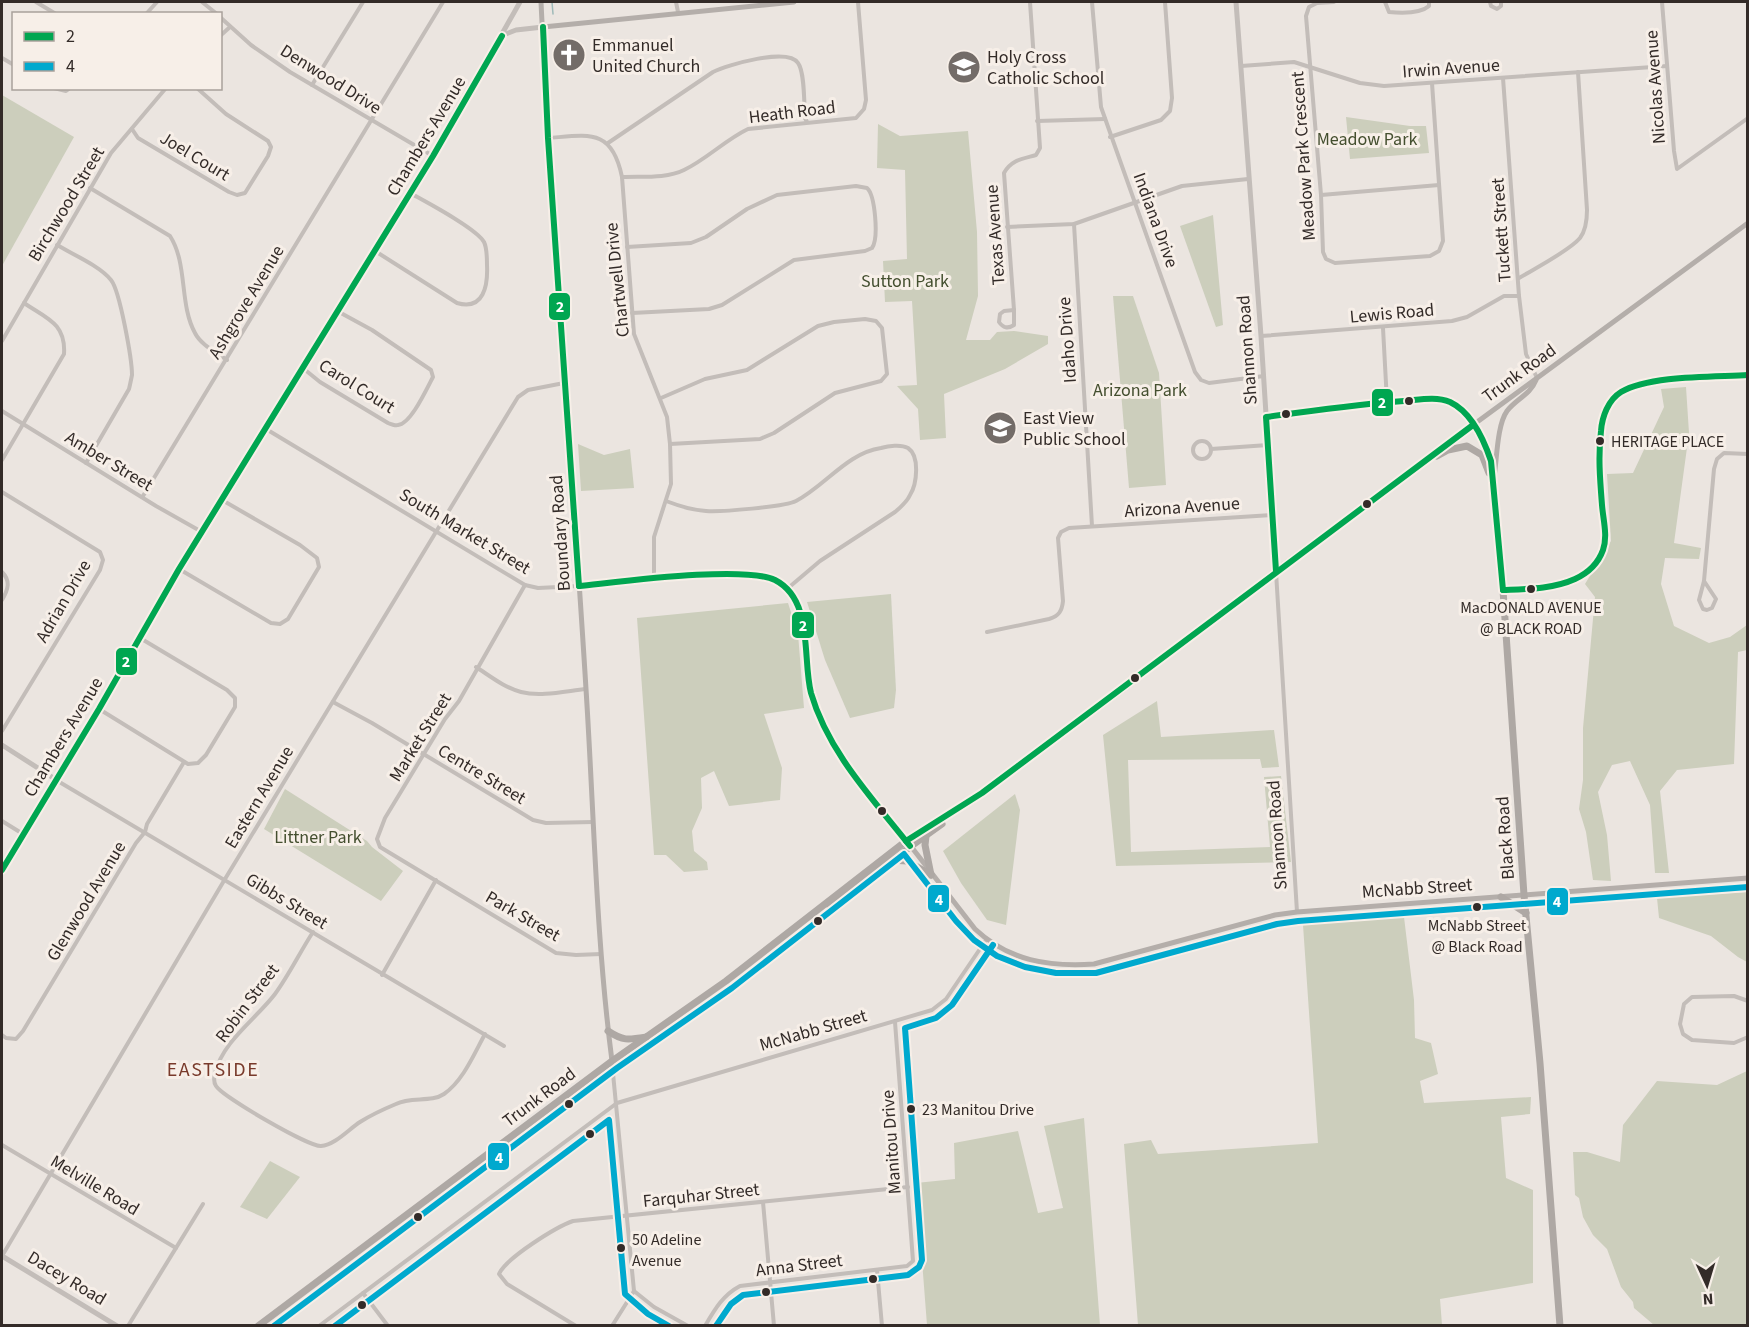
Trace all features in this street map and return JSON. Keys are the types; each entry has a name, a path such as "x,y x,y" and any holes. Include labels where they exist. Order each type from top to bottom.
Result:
{"highway":[{"name":"Black Road","path":"1473,425 1488,452 1493,484 1560,1326"},
{"name":"Trunk Road","path":"812,916 841,898 908,844 926,836 1473,425"},
{"path":"1408,473 1448,450 1467,446 1482,455 1493,484"},
{"name":"Trunk Road","path":"258,1326 612,1061 726,981 812,916 838,893 963,807"},
{"path":"926,836 931,875"},
{"path":"891,860 908,861 931,875"},
{"path":"1501,897 1526,913"},
{"path":"608,1031 617,1038 624,1039 648,1036"}],"main road":[{"name":"Boundary Road","path":"542,2 548,138 564,383 602,954 612,1061"},
{"path":"543,27 794,2"},
{"name":"Trunk Road","path":"1473,425 1748,223"},
{"path":"1493,484 1503,419 1508,410 1532,390 1537,378"},
{"name":"South Market Street","path":"579,586 748,574 771,579 786,590"},
{"path":"786,590 801,614 811,693 825,730 850,770 931,875 986,940"},
{"name":"McNabb Street","path":"986,940 1006,952 1030,960 1048,964 1094,964 1275,915 1297,912 1748,878"}],"street":[{"path":"36,2 53,12"},
{"path":"202,2 214,12"},
{"path":"312,85 363,2"},
{"name":"Ashgrove Avenue","path":"143,496 443,2"},
{"name":"Chambers Avenue","path":"2,870 99,709 179,569 433,156 520,2"},
{"path":"676,2 678,12"},
{"name":"Heath Road","path":"622,177 683,171 735,135 748,129 856,118 864,109 866,100 858,2"},
{"name":"Texas Avenue","path":"1014,310 1000,314 999,322 1003,326 1014,325 1014,310 1004,173 1009,164 1039,152 1030,2"},
{"name":"Indiana Drive","path":"1092,2 1101,107 1195,372 1201,380 1209,383 1264,376"},
{"path":"1110,137 1161,120 1170,111 1172,98 1165,2"},
{"name":"Shannon Road","path":"1236,2 1264,376 1297,912"},
{"name":"Meadow Park Crescent","path":"1334,2 1317,3 1309,7 1306,16 1321,195 1323,252 1326,259 1335,263 1430,256 1440,251 1443,241 1432,83"},
{"path":"1385,2 1389,12 1396,13 1424,10 1429,6 1429,2"},
{"path":"1490,2 1491,6 1497,9 1501,6 1501,2"},
{"name":"Nicolas Avenue","path":"1662,2 1677,169 1748,118"},
{"name":"Denwood Drive","path":"222,19 251,45 312,85 433,156"},
{"path":"222,34 230,27"},
{"path":"502,36 516,30 543,27"},
{"path":"548,138 589,135 608,143 713,72 727,65 741,61 782,57 792,58 798,62 801,71 804,118 807,122"},
{"name":"Irwin Avenue","path":"1241,66 1294,63 1360,83 1384,86 1667,66"},
{"path":"1519,278 1543,265 1580,237 1586,224 1578,72"},
{"name":"Tuckett Street","path":"1503,78 1519,296 1526,354 1537,378"},
{"name":"Birchwood Street","path":"2,341 111,153 164,90"},
{"name":"Joel Court","path":"132,129 138,138 229,192 237,195 245,193 268,156 271,147 268,141 226,114 199,90"},
{"path":"1037,121 1105,119"},
{"name":"Chartwell Drive","path":"608,143 619,159 622,177 632,313 637,343 667,417 671,484 654,537 655,580"},
{"path":"1007,227 1074,224 1182,186 1248,179"},
{"path":"1321,195 1438,185"},
{"path":"627,247 691,243 706,237 747,210 777,195 856,186 867,188 872,194 876,238 872,248 865,251 794,260 747,291 716,307 632,313"},
{"path":"90,188 170,236 177,247 190,320 195,333 203,343 227,360"},
{"path":"375,251 457,303 466,306 474,303 486,288 487,252 484,241 475,232 410,193"},
{"name":"Idaho Drive","path":"1074,224 1092,526"},
{"path":"57,245 102,272 112,281 117,292 132,376 129,389 86,463"},
{"name":"Lewis Road","path":"1261,336 1452,321 1467,317 1504,296 1519,296"},
{"path":"2,460 64,354 65,342 62,331 24,303"},
{"name":"Carol Court","path":"304,369 320,382 388,423 397,426 411,416 433,377 431,370 381,336 339,312"},
{"path":"661,398 705,379 747,370 818,326 834,322 865,320 876,321 882,328 887,374 881,381 835,393 774,433 760,439 669,444"},
{"path":"1383,328 1387,402"},
{"path":"1503,590 1530,589 1567,582 1584,575 1597,562 1604,550 1599,461 1600,428 1606,411 1616,397 1634,386 1653,382 1748,375"},
{"name":"Eastern Avenue","path":"2,1256 225,879 518,397 528,390 564,383"},
{"path":"1266,417 1387,402 1437,399 1448,400 1462,411 1473,425"},
{"name":"Amber Street","path":"2,411 202,532"},
{"name":"South Market Street","path":"266,429 525,585 538,588 579,586"},
{"path":"1202,441 1208,443 1211,449 1209,455 1202,459 1197,457 1192,450 1194,444 1202,441"},
{"path":"1211,449 1268,445"},
{"path":"666,501 682,507 706,511 782,506 796,501 863,453 880,448 900,446 907,448 913,455 915,480 911,494 905,503 820,561 786,590"},
{"path":"1704,581 1716,599 1712,608 1707,610 1699,600 1704,581 1714,469 1718,459 1724,453 1748,454"},
{"name":"Adrian Drive","path":"2,492 100,552 103,560 100,570 2,731"},
{"path":"179,569 271,623 280,624 288,619 319,567 318,558 300,545 222,500"},
{"name":"Arizona Avenue","path":"987,632 1056,617 1062,610 1058,538 1061,532 1069,528 1272,515"},
{"path":"2,572 6,576 8,585 2,600"},
{"name":"Market Street","path":"436,880 380,847 377,839 386,818 423,755 459,701 476,667 525,585"},
{"path":"99,709 188,764 198,763 206,755 235,707 235,698 227,690 140,638"},
{"path":"476,667 521,692 535,694 586,689"},
{"name":"Centre Street","path":"333,702 533,820 546,823 594,822"},
{"path":"2,745 55,779"},
{"name":"Glenwood Avenue","path":"2,1035 16,1039 23,1031 136,843 145,832 147,824 184,762"},
{"name":"Gibbs Street","path":"55,779 504,1046"},
{"path":"2,821 23,834"},
{"path":"382,975 436,880"},
{"name":"Park Street","path":"436,880 556,952 576,955 602,954"},
{"name":"Robin Street","path":"313,932 275,994 234,1039 214,1075 215,1085 223,1093 270,1122 311,1145 329,1144 360,1122 399,1102 437,1098 446,1092 463,1073 485,1034"},
{"name":"McNabb Street","path":"617,1103 932,1010 946,999 986,940"},
{"path":"1748,1000 1734,996 1692,997 1684,1004 1680,1024 1683,1034 1692,1041 1734,1043 1748,1037"},
{"name":"Manitou Drive","path":"896,1022 913,1261"},
{"path":"612,1061 634,1291 612,1326"},
{"path":"319,1326 617,1103"},
{"name":"Melville Road","path":"2,1144 176,1248"},
{"name":"Farquhar Street","path":"576,1326 507,1284 499,1274 502,1268 528,1248 563,1225 573,1221 908,1187"},
{"path":"763,1202 774,1326"},
{"path":"128,1326 203,1204"},
{"name":"Dacey Road","path":"2,1256 117,1326"},
{"name":"Anna Street","path":"705,1326 721,1301 730,1291 740,1286 908,1266 913,1261"},
{"path":"877,1270 882,1326"},
{"path":"634,1291 654,1307 688,1326"},
{"path":"363,1293 388,1326"}],"green space":[{"path":"2,95 74,137 2,266"},
{"name":"Meadow Park","path":"1346,117 1426,126 1429,153 1350,159"},
{"name":"Sutton Park","path":"878,124 900,136 968,131 977,232 978,296 966,340 990,340 997,332 1014,331 1048,336 1048,344 1005,369 944,394 946,438 920,440 918,409 897,386 917,385 912,301 885,302 883,261 907,259 905,170 877,168"},
{"path":"1213,215 1223,325 1216,327 1180,226"},
{"name":"Arizona Park","path":"1113,296 1133,296 1159,373 1166,485 1129,488"},
{"path":"1686,387 1689,433 1674,543 1701,548 1699,559 1665,558 1661,584 1674,626 1709,643 1730,637 1747,625 1747,650 1738,652 1734,764 1677,770 1660,791 1669,873 1655,873 1650,805 1630,761 1612,765 1598,792 1607,835 1611,881 1593,880 1586,832 1579,809 1583,780 1583,728 1595,597 1585,584 1611,541 1607,474 1633,473 1664,407 1661,389"},
{"path":"578,444 604,455 630,449 634,488 581,491"},
{"path":"891,594 896,690 894,708 850,718 825,660 807,602"},
{"path":"788,603 798,634 804,708 764,714 782,768 780,800 729,806 714,771 701,778 702,808 692,831 694,851 707,862 708,870 684,872 666,855 654,855 637,618"},
{"path":"1157,701 1161,737 1274,730 1279,767 1262,768 1260,759 1128,760 1131,852 1270,847 1264,777 1281,776 1291,862 1116,866 1103,735"},
{"name":"Littner Park","path":"285,789 367,841 403,871 381,901 264,829"},
{"path":"1015,794 1020,810 1006,925 987,920 961,883 943,851"},
{"path":"1747,892 1747,962 1711,936 1659,918 1657,898"},
{"path":"1404,917 1414,1000 1415,1038 1431,1043 1438,1074 1420,1081 1424,1103 1531,1097 1530,1114 1501,1117 1506,1178 1533,1190 1533,1283 1440,1299 1442,1325 1138,1325 1124,1144 1151,1140 1158,1154 1318,1143 1303,925"},
{"path":"1747,1071 1747,1325 1654,1325 1634,1308 1633,1302 1621,1287 1607,1249 1593,1235 1583,1217 1579,1198 1575,1195 1573,1152 1587,1152 1620,1162 1623,1125 1657,1081 1717,1085"},
{"path":"1084,1118 1100,1325 927,1325 916,1183 955,1179 954,1143 1018,1131 1038,1213 1063,1208 1044,1126"},
{"path":"270,1161 300,1177 267,1219 240,1207"}],"waterway":[{"path":"552,2 553,14"}],"transit line":[{"name":"2","path":"543,27 548,138 579,586"},
{"name":"2","path":"2,870 99,709 179,569 433,156 502,36"},
{"name":"2","path":"1503,590 1558,585 1584,574 1598,560 1605,539 1600,468 1601,431 1606,409 1616,395 1633,386 1648,382 1748,375"},
{"name":"2","path":"1276,571 1266,417 1370,404 1439,399 1450,402 1464,412 1485,444 1491,461 1503,590"},
{"name":"2","path":"906,841 982,793 1473,425"},
{"name":"2","path":"579,586 650,578 736,574 775,580 787,589 796,601 801,615 811,693 828,735 853,774 910,846"},
{"name":"4","path":"274,1326 617,1068 732,988 904,854 956,921 974,940 997,956 1025,967 1056,973 1096,973 1277,924 1298,921 1748,887"},
{"name":"4","path":"716,1326 731,1304 743,1295 908,1275 919,1267 922,1260 905,1028 936,1018 952,1005 993,945"},
{"name":"4","path":"335,1326 609,1120 625,1294 648,1314 669,1326"}],"place":[{"name":"Emmanuel United Church","path":"569,55"},
{"name":"Holy Cross Catholic School","path":"964,67"},
{"name":"East View Public School","path":"1000,428"},
{"name":"HERITAGE PLACE","path":"1600,441"},
{"name":"MacDONALD AVENUE @ BLACK ROAD","path":"1531,589"},
{"name":"McNabb Street @ Black Road","path":"1477,907"},
{"name":"23 Manitou Drive","path":"911,1109"},
{"name":"50 Adeline Avenue","path":"621,1248"}],"district":[{"name":"EASTSIDE","path":"213,1069"}]}
